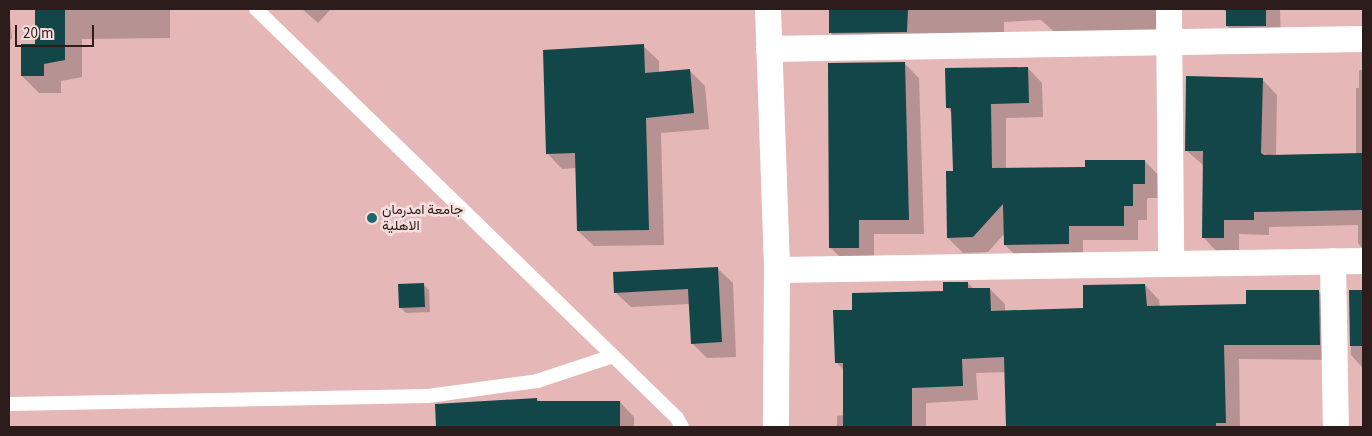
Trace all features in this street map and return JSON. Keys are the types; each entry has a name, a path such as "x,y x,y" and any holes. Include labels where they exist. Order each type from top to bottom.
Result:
{"street":[{"path":"768,9 777,270 776,427"},
{"path":"1169,9 1171,261"},
{"path":"769,49 1169,44 1363,39"},
{"path":"1333,260 1336,427"},
{"path":"777,270 1171,261 1363,261"}],"lane":[{"path":"256,9 677,418 682,427"},
{"path":"9,404 428,396 537,382 613,356"}],"building":[{"path":"35,9 65,9 65,60 44,64 44,76 21,76 21,44 35,44"},
{"path":"829,9 908,9 907,32 829,33"},
{"path":"1226,9 1266,9 1266,26 1226,26"},
{"path":"644,44 645,73 690,69 694,113 646,118 649,230 577,231 575,153 546,154 543,50"},
{"path":"905,62 909,220 859,220 859,248 829,248 828,63"},
{"path":"1028,67 1029,103 991,104 992,168 1085,167 1085,160 1145,160 1145,184 1133,184 1133,206 1124,206 1124,226 1069,226 1069,244 1004,245 1003,204 973,237 947,238 946,171 953,171 951,108 946,108 945,68"},
{"path":"1186,76 1263,78 1261,153 1264,155 1363,153 1363,210 1254,212 1254,220 1224,220 1224,238 1202,238 1203,151 1185,151"},
{"path":"718,267 722,342 691,344 688,289 614,293 613,272"},
{"path":"943,282 968,282 968,288 990,288 991,311 1083,308 1083,285 1145,284 1147,306 1246,304 1246,290 1319,290 1320,345 1224,345 1226,423 1216,423 1216,427 1006,427 1004,357 962,359 963,386 912,388 912,427 843,427 843,363 835,363 833,310 852,310 852,293 943,291"},
{"path":"424,283 425,307 399,308 398,284"},
{"path":"1349,290 1363,290 1363,346 1350,346"},
{"path":"537,398 537,401 620,401 620,427 436,427 435,404"}],"place":[{"name":"جامعة امدرمان الاهلية","path":"372,218"}]}
